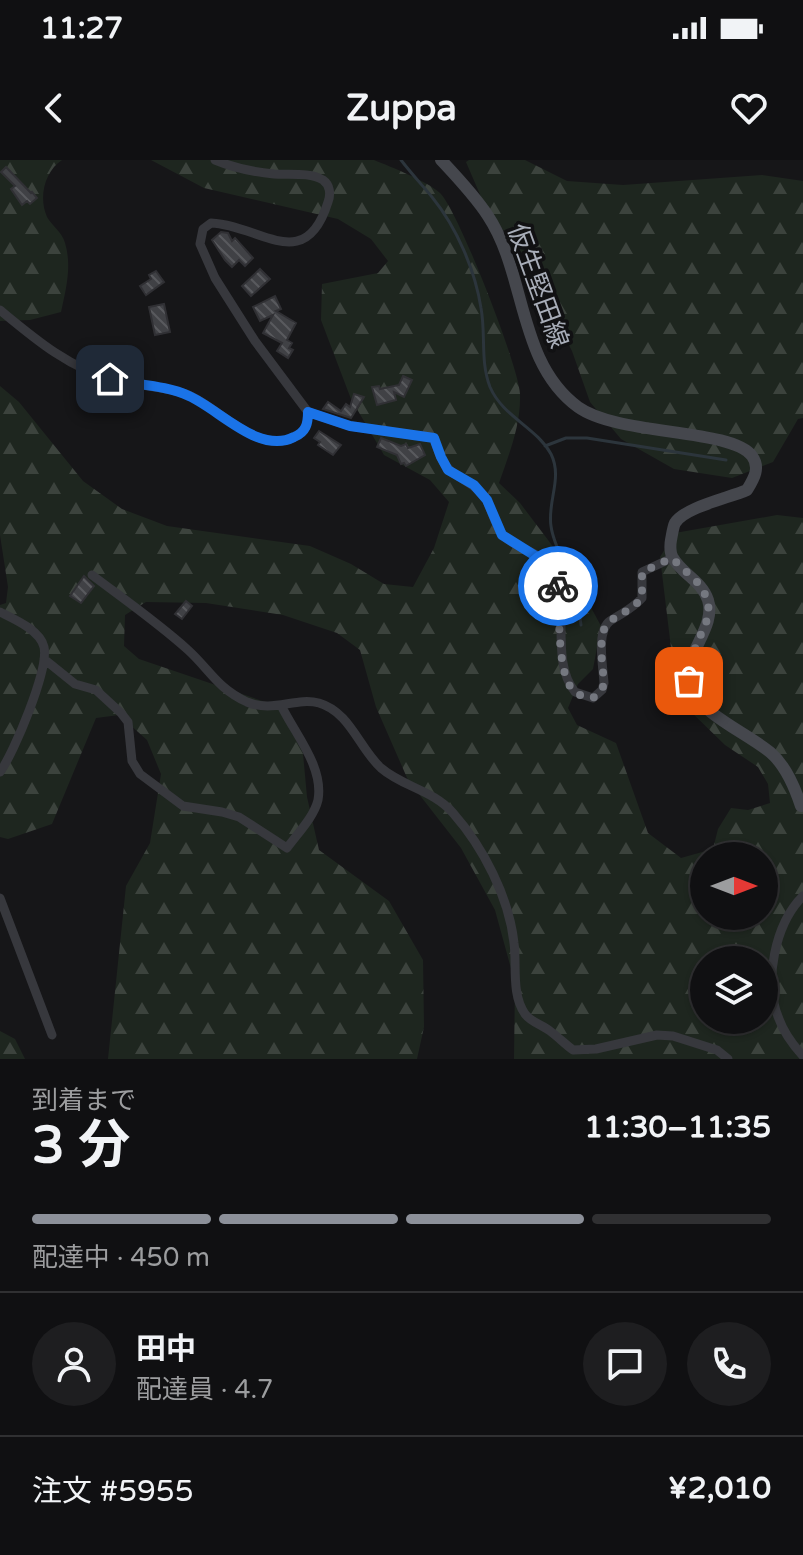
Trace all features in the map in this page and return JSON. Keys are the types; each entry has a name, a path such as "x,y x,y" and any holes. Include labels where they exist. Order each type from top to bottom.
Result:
{"main road":[{"name":"仮生堅田線","path":"441,160 489,217 505,254 539,359 555,384 579,407 619,424 681,432 742,448 752,455 756,474 747,490 687,512 675,523 670,544 672,558"},
{"path":"672,558 700,585 709,602 707,620 689,663 692,690 702,705 773,755 801,806"}],"street":[{"path":"215,160 248,170 306,175 327,183 330,194 323,215 311,236 302,241 277,241 222,223 211,223 203,229 200,244 215,278 237,314 308,412 350,426 434,438 448,470 474,485 487,500 502,535 550,565 558,583 561,642 568,684 575,692 593,698 602,690 602,634 606,625 629,612 642,598 642,572 672,558"},
{"path":"0,310 41,343 84,369 126,383 187,394 222,418 272,441 288,441 302,434 308,423 308,412"},
{"path":"92,575 162,627 226,689 260,706 317,703 328,707 341,716 382,768 438,798 453,813 489,865 510,920 517,995 525,1014 533,1022 554,1033 573,1050 596,1049 657,1035 673,1036 717,1050 728,1059"},
{"path":"0,612 37,635 44,646 38,684 0,772"},
{"path":"44,659 75,684 96,690 121,713 128,722 132,761 140,774 183,806 239,817 287,848 317,802 318,784 310,758 282,707"},
{"path":"803,896 791,907 784,921 773,975 777,1017 803,1056"},
{"path":"0,898 52,1035"}],"green space":[{"path":"0,160 62,160 51,171 43,193 47,217 62,236 67,252 68,278 61,312 30,320 0,321"},
{"path":"151,160 374,160 434,188 449,205 499,323 520,394 514,439 499,483 520,503 570,569 601,626 593,669 578,684 568,708 577,725 616,743 648,833 681,858 690,855 690,930 778,930 778,842 715,842 718,829 731,808 748,810 770,803 768,784 758,767 725,745 684,705 673,664 660,557 675,533 777,515 803,518 803,1059 514,1059 515,983 495,910 461,848 408,780 376,707 360,650 337,633 283,615 206,603 146,602 125,615 124,646 139,659 280,707 302,743 307,797 319,850 389,901 423,960 424,1027 417,1059 108,1059 126,886 150,843 161,774 147,740 119,715 96,718 52,824 8,839 0,837 0,605 6,603 8,587 0,535 0,386 19,402 83,481 122,509 167,526 310,546 351,564 384,584 413,587 434,548 449,502 430,480 384,455 351,399 321,320 322,284 378,273 388,261 371,239 338,219 204,188"},
{"path":"525,160 567,181 623,185 762,175 803,181 803,418 798,419 773,462 732,478 674,469 621,439 590,402 572,351 523,256 485,206 466,162"},
{"path":"0,1031 15,1039 25,1059 0,1059"}],"building":[{"path":"6,167 37,198 30,204 27,201 22,205 11,189 15,186 1,172"},
{"path":"221,232 228,233 232,241 235,238 253,258 245,266 239,260 232,267 225,260 212,240"},
{"path":"260,269 270,279 251,296 242,286"},
{"path":"156,271 164,282 146,295 140,286 151,279 149,275"},
{"path":"275,296 281,309 276,311 296,323 287,340 292,343 289,348 293,350 288,358 277,351 282,343 263,333 273,315 260,321 253,307"},
{"path":"164,304 170,332 155,335 149,307"},
{"path":"403,376 412,380 404,397 394,392 396,400 377,405 372,387 379,386 380,389 399,385"},
{"path":"354,394 364,397 351,418 323,409 328,402 341,411 346,404 350,407"},
{"path":"319,431 341,445 333,455 318,445 320,442 314,438"},
{"path":"381,438 401,446 406,444 408,448 420,444 425,455 406,466 401,464 397,455 377,447"},
{"path":"84,576 94,586 81,603 70,596"},
{"path":"186,601 192,606 182,619 175,614"}],"waterway":[{"path":"401,160 441,209 469,264 481,308 485,367 490,387 503,406 537,436 551,454 556,472 551,526 573,585 581,625"},
{"path":"545,446 566,438 587,438 726,460"}],"way so far":[{"path":"558,586 561,642 568,684 575,692 593,698 602,690 604,683 602,634 606,625 629,612 642,598 642,572 672,558 700,585 709,602 707,620 689,663 689,681"}],"route":[{"path":"110,379 187,394 222,418 272,441 288,441 302,434 308,423 308,412 350,426 434,438 448,470 474,485 487,500 502,535 550,565 558,586"}]}
